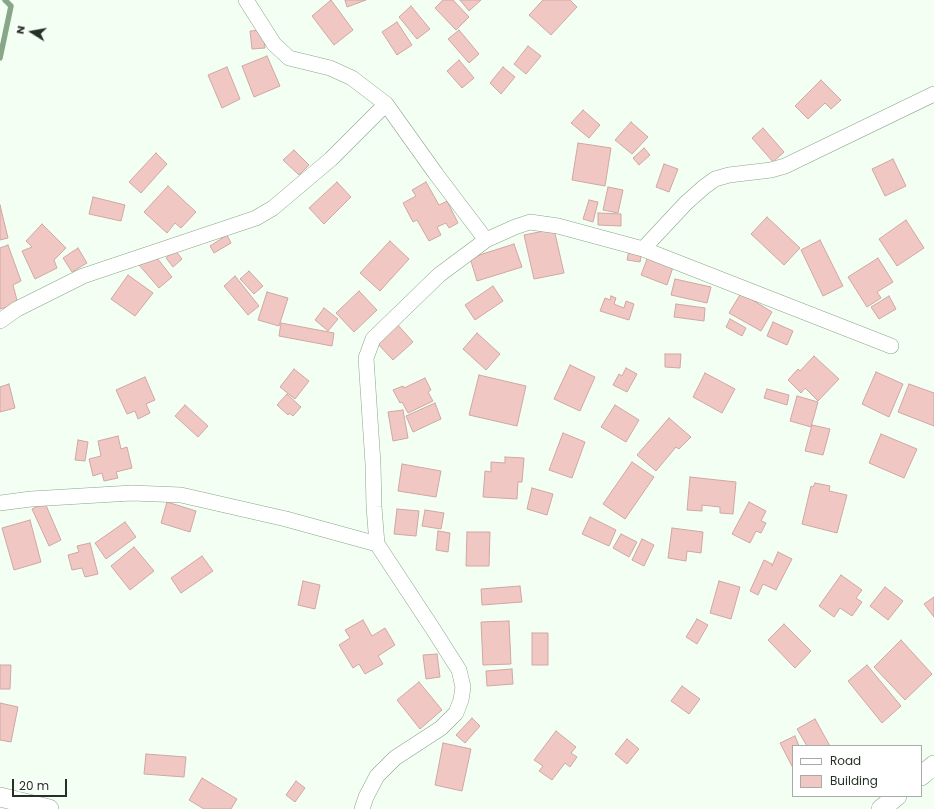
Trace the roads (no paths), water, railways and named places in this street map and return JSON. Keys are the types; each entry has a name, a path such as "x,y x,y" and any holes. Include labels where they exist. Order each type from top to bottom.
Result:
{"street":[{"path":"246,0 274,44 289,58 330,68 352,78 386,104 486,240"},
{"path":"643,249 686,203 715,179 729,175 771,170 785,166 934,94"},
{"path":"0,321 17,309 83,276 256,218 273,208 331,159 386,104"},
{"path":"362,809 366,797 377,776 396,758 441,728 456,713 461,700 463,688 459,670 377,544 366,358 373,339 439,275 486,240 515,227 530,222 558,226 643,249 891,346"},
{"path":"0,503 31,499 132,493 181,495 286,519 377,544"},
{"path":"922,775 934,765"},
{"path":"0,797 49,809"},
{"path":"881,809 896,797"}],"waterway":[{"path":"0,58 11,6 5,0"}]}
